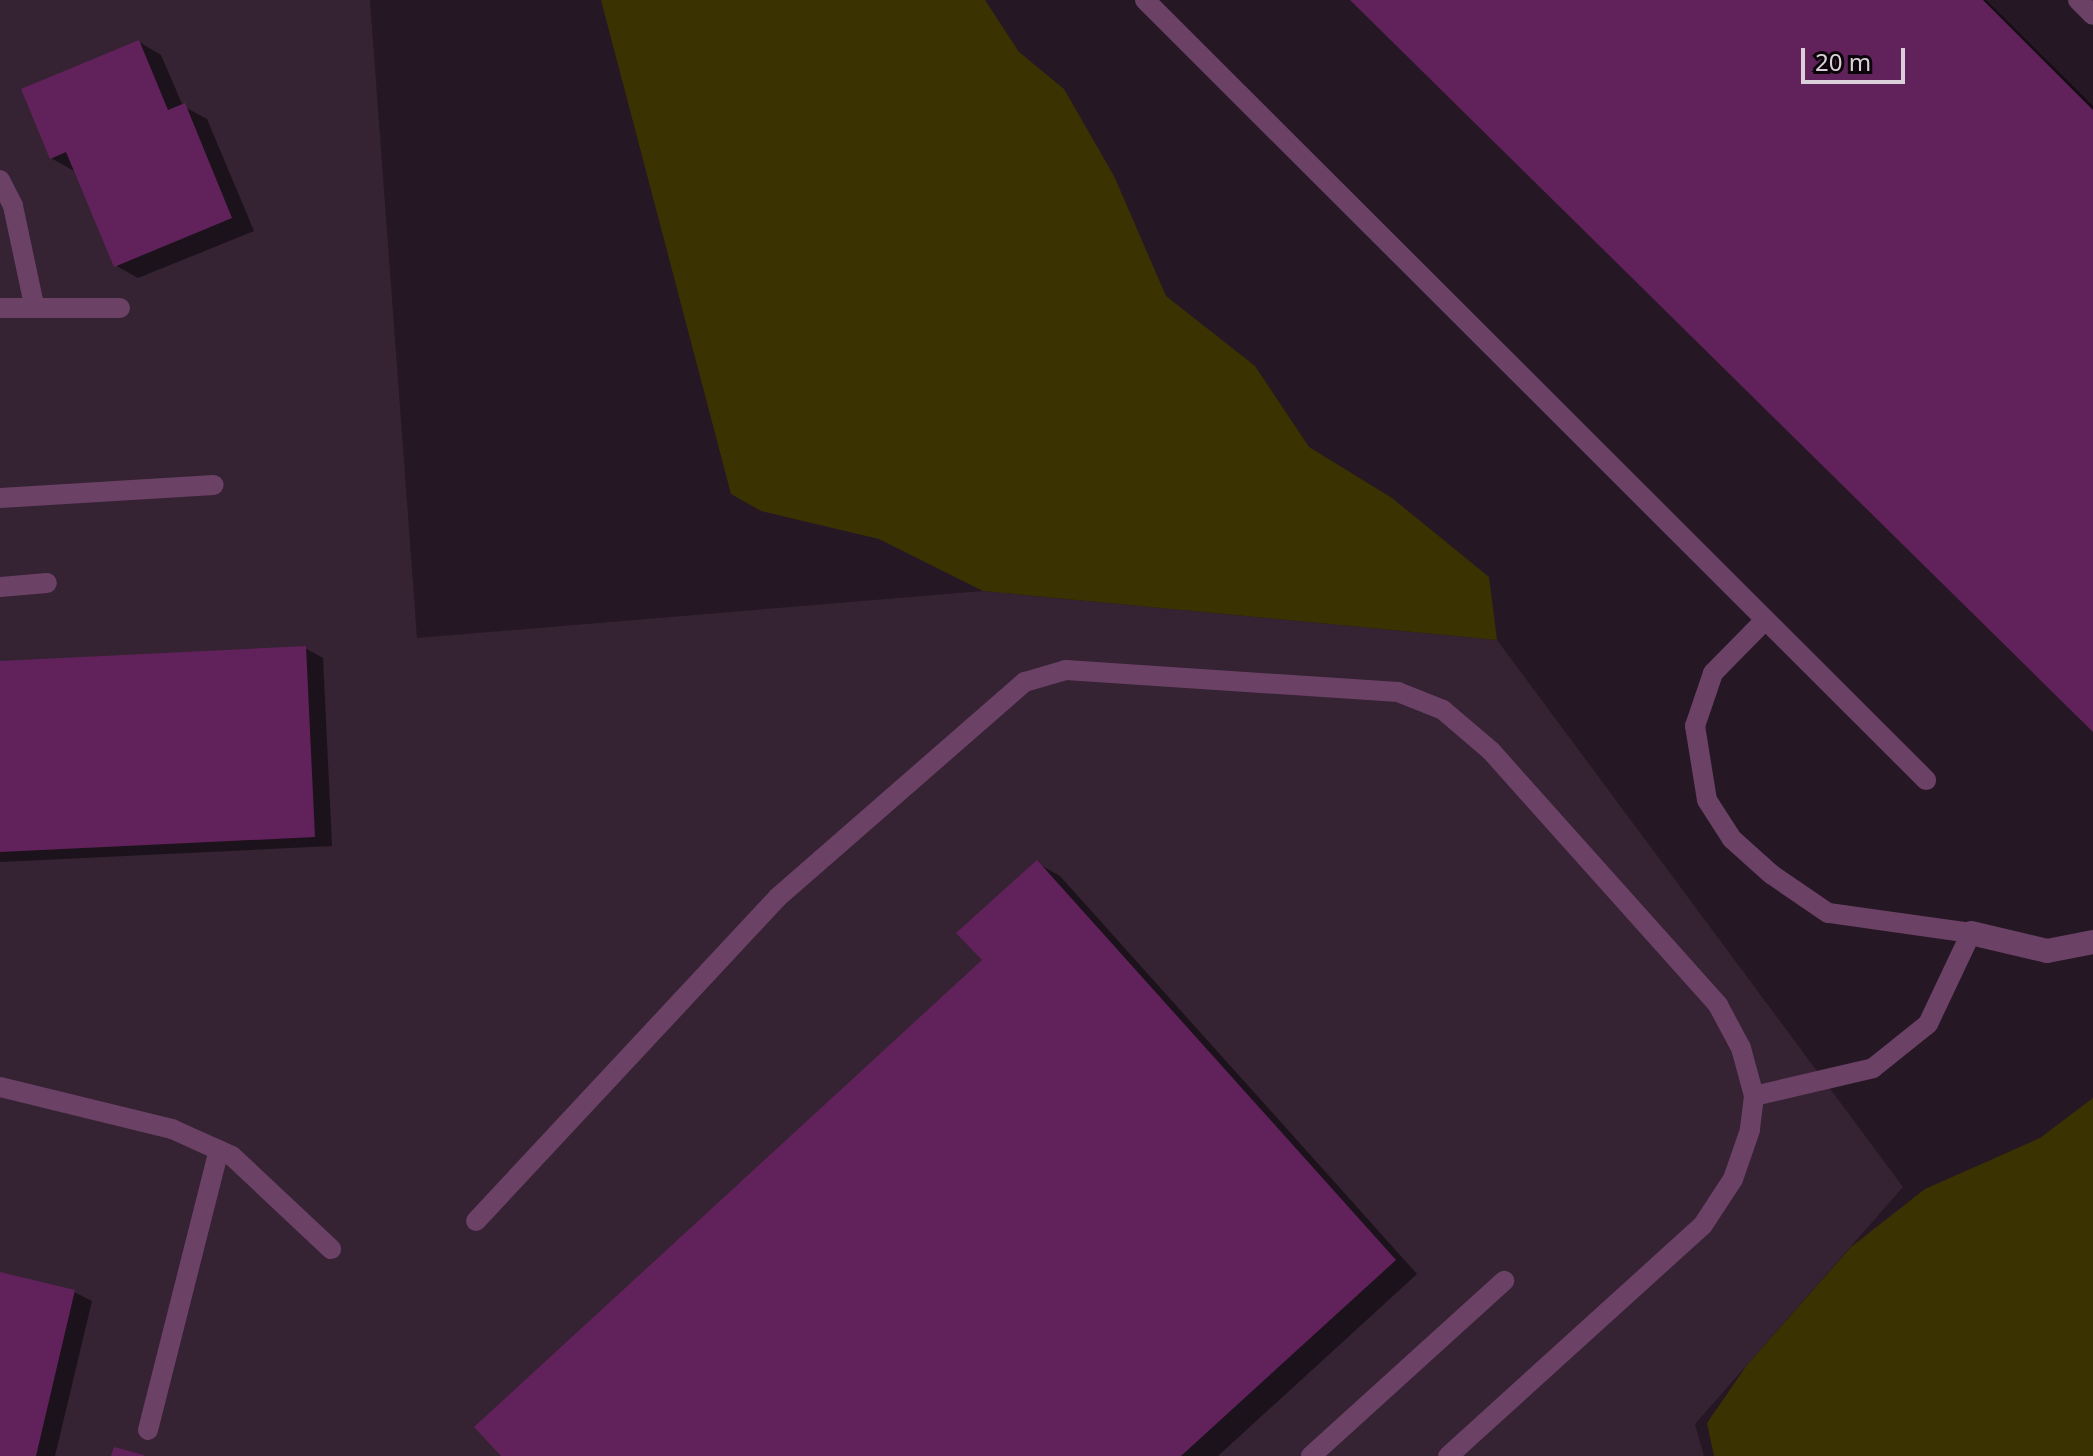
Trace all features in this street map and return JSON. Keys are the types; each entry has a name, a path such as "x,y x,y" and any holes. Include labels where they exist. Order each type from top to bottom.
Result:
{"street":[{"path":"1971,933 2047,951 2093,942"}],"lane":[{"path":"1145,0 1926,780"},
{"path":"2078,0 2093,15"},
{"path":"0,180 13,206 34,305"},
{"path":"0,308 34,305 120,308"},
{"path":"0,498 214,485"},
{"path":"0,587 47,583"},
{"path":"1754,1096 1873,1068 1928,1024 1971,933 1828,913 1771,874 1732,839 1707,800 1695,726 1713,673 1765,620"},
{"path":"476,1221 777,898 987,711 1025,682 1066,670 1398,692 1443,710 1491,751 1718,1005 1741,1048 1754,1096 1750,1130 1733,1179 1703,1225 1448,1456"},
{"path":"0,1087 172,1129 219,1150 331,1249"},
{"path":"148,1430 219,1150"},
{"path":"1311,1456 1504,1281"}],"shaded area":[{"path":"0,0 370,0 417,638 983,591 1497,640 1903,1187 1695,1424 1704,1456 0,1456"},
{"path":"601,0 985,0 1019,52 1064,89 1114,176 1166,296 1255,366 1309,447 1392,498 1489,577 1497,640 983,591 879,539 761,511 731,494"},
{"path":"2093,1098 2093,1456 1714,1456 1707,1423 1747,1365 1851,1247 1925,1189 2040,1138"}],"building":[{"path":"1350,0 1983,0 2093,110 2093,732"},
{"path":"139,40 168,110 185,103 232,218 114,267 66,152 50,159 21,89"},
{"path":"306,646 315,837 0,852 0,661"},
{"path":"1037,860 1396,1260 1181,1456 501,1456 474,1427 982,960 956,933"},
{"path":"0,1272 75,1290 36,1456 0,1456"},
{"path":"114,1447 144,1455 111,1456"}]}
